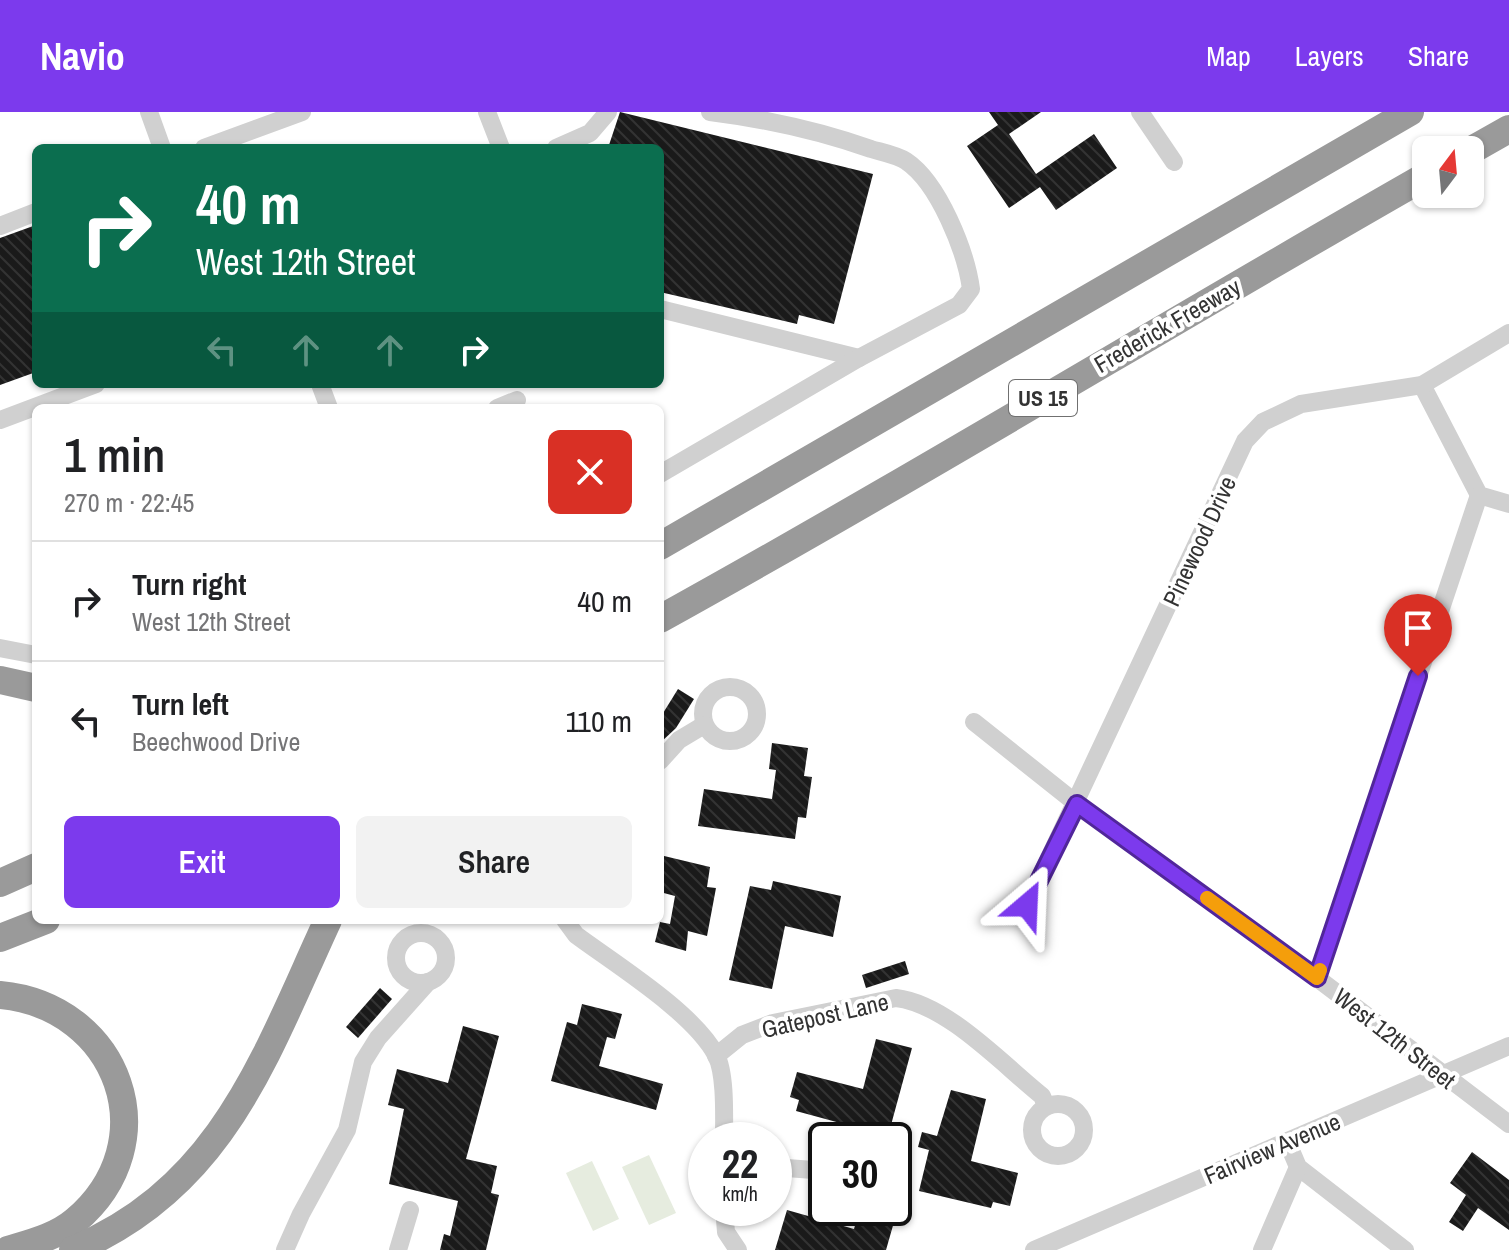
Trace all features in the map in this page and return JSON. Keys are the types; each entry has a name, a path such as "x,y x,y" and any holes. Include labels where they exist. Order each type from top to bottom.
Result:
{"highway":[{"name":"US 15","path":"664,544 1410,112"},
{"path":"1484,143 1509,129"},
{"name":"Frederick Freeway","path":"664,617 832,524 1150,333 1412,184"},
{"path":"0,680 32,687"},
{"path":"0,883 32,869"},
{"path":"0,938 36,924"},
{"path":"73,1250 143,1210 194,1167 217,1139 248,1090 326,924"},
{"path":"0,995 53,1008 86,1030 112,1069 125,1118 118,1162 92,1205 52,1236 8,1250"}],"street":[{"path":"149,112 161,144"},
{"path":"215,144 302,112"},
{"path":"487,112 499,144"},
{"path":"565,144 590,133 608,112"},
{"path":"664,472 859,358 959,305 971,289 967,259 933,192 905,161 818,131 766,119 710,112"},
{"path":"1140,112 1174,162"},
{"path":"0,226 32,214"},
{"path":"664,310 859,358"},
{"name":"Pinewood Drive","path":"1027,905 1245,441 1263,422 1301,404 1422,385 1509,333"},
{"path":"1422,385 1479,495 1509,504"},
{"path":"43,404 85,388"},
{"path":"507,404 517,400"},
{"path":"0,420 32,408"},
{"path":"1317,978 1479,495"},
{"path":"0,648 32,654"},
{"name":"West 12th Street","path":"974,722 1077,804 1317,978 1509,1124"},
{"path":"664,757 679,740 704,725"},
{"path":"568,924 576,935 669,1005 716,1056 724,1122"},
{"path":"285,1250 347,1130 363,1062 378,1038 428,982 441,973 446,957 440,942 425,927 410,936 396,956 405,978 428,982"},
{"name":"Gatepost Lane","path":"716,1056 742,1035 773,1023 896,998 912,1000 936,1011 1042,1096 1046,1106"},
{"name":"Fairview Avenue","path":"1034,1250 1509,1046"},
{"path":"1287,1141 1298,1167 1405,1250"},
{"path":"1262,1250 1298,1167"},
{"path":"398,1250 410,1210"},
{"path":"726,1226 738,1250"}],"shaded area":[{"path":"649,1155 676,1213 649,1225 622,1167"},
{"path":"592,1161 619,1219 593,1231 566,1173"}],"building":[{"path":"620,112 873,174 834,324 799,315 797,324 664,293 664,144 609,144"},
{"path":"989,112 1041,112 1009,134 1036,174 1094,134 1117,168 1056,210 1040,187 1009,208 967,146 998,125"},
{"path":"32,226 32,373 0,385 0,238"},
{"path":"678,689 694,699 676,728 664,739 664,712"},
{"path":"772,743 808,748 804,776 812,777 806,818 798,817 795,839 698,826 704,789 772,799 776,770 769,769"},
{"path":"664,856 710,867 707,887 716,888 707,936 688,931 686,951 655,942 660,924 670,924 675,896 664,893"},
{"path":"773,881 841,896 833,937 785,926 772,989 729,980 750,886 771,890"},
{"path":"905,961 909,974 866,988 862,975"},
{"path":"380,988 392,999 358,1038 346,1027"},
{"path":"582,1004 622,1014 615,1039 607,1037 599,1066 663,1084 656,1110 551,1081 567,1022 577,1025"},
{"path":"463,1026 499,1036 466,1159 497,1166 491,1193 499,1195 486,1250 440,1250 444,1234 450,1236 458,1201 389,1184 404,1109 388,1105 397,1069 448,1083"},
{"path":"876,1039 912,1048 892,1122 836,1122 796,1111 799,1100 790,1097 797,1072 863,1089"},
{"path":"951,1090 986,1099 971,1161 1018,1173 1010,1206 993,1202 991,1208 919,1191 929,1150 918,1147 922,1132 937,1136"},
{"path":"1472,1152 1509,1180 1509,1230 1478,1208 1463,1231 1449,1222 1466,1195 1450,1183"},
{"path":"792,1211 808,1216 808,1226 854,1229 855,1226 893,1226 886,1250 775,1250 782,1226 792,1226"}],"slow traffic":[{"path":"1207,898 1317,978 1320,970"}],"route":[{"path":"1027,905 1077,804 1317,978 1418,676"}]}
